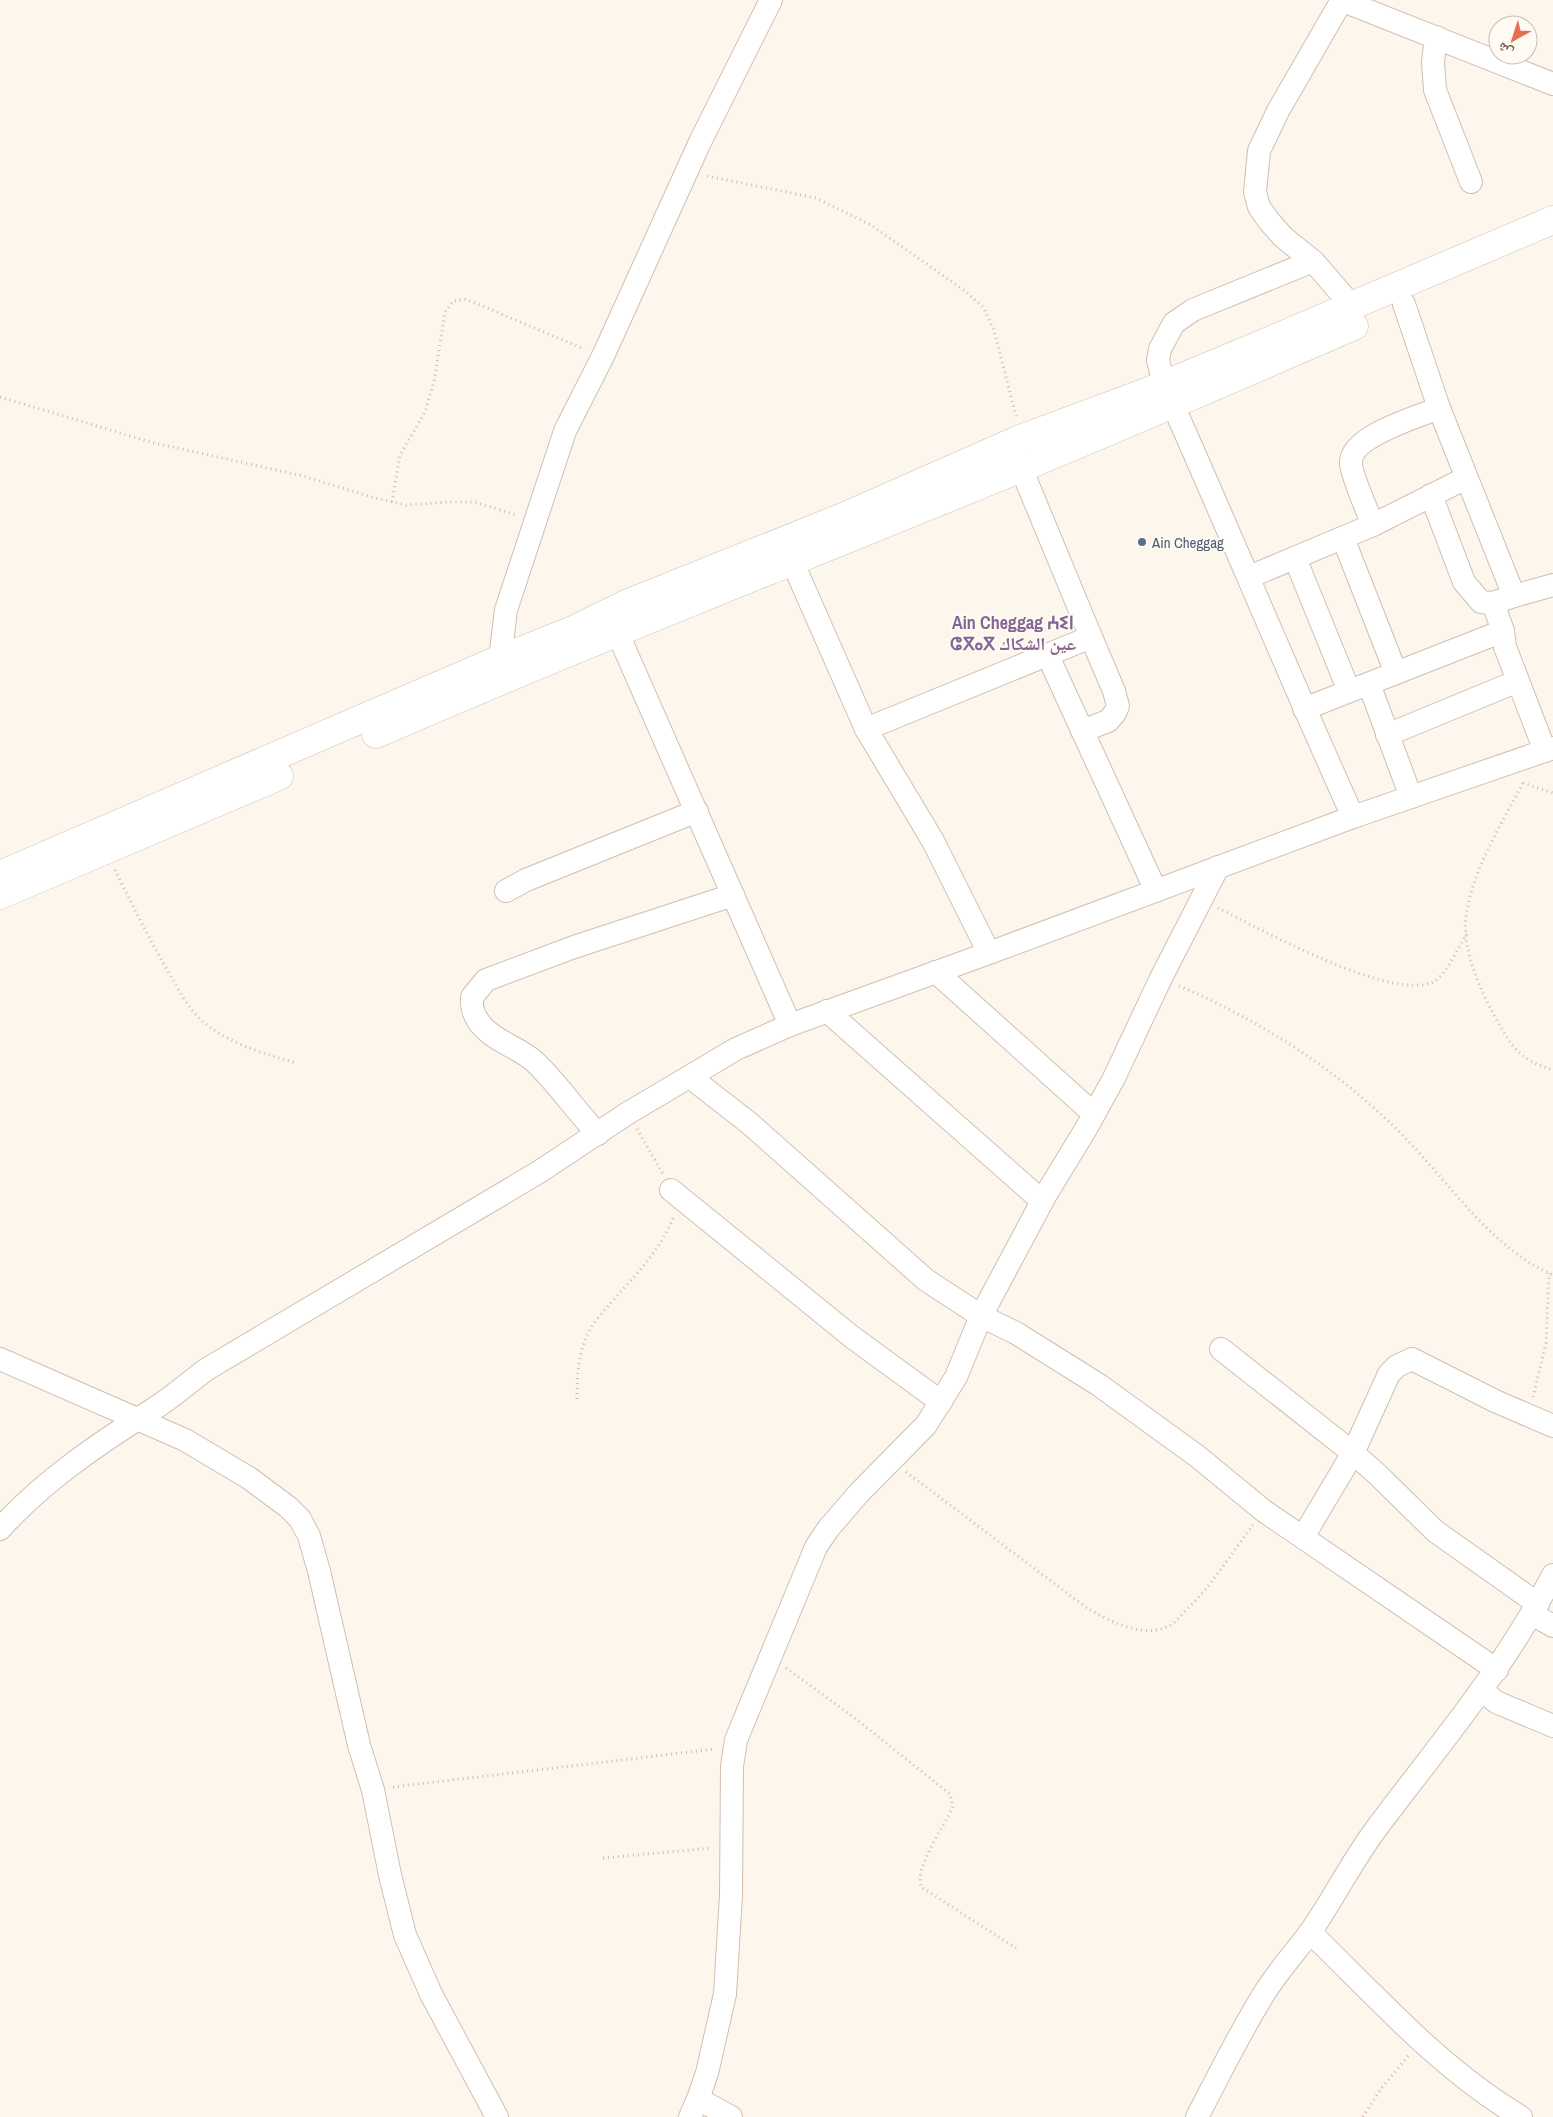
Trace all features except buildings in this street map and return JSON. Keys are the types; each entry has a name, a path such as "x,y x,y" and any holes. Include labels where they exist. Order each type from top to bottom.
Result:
{"street":[{"path":"500,659 506,610 565,431 603,356 686,172 771,0"},
{"path":"1352,306 1313,261 1283,237 1259,207 1255,192 1259,151 1278,111 1342,0 1384,8 1436,37 1553,84"},
{"path":"1436,37 1433,62 1435,90 1471,182"},
{"path":"0,875 500,659 573,630 612,622 792,561 1021,468 1352,306 1553,220"},
{"path":"0,895 509,676 612,622 1020,439 1169,394 1404,304 1553,240"},
{"path":"1313,261 1193,310 1174,323 1160,349 1158,360 1169,394 1304,709 1353,817"},
{"path":"0,1529 14,1514 82,1457 166,1400 207,1369 531,1177 628,1113 736,1049 827,1011 989,953 1353,817 1549,749 1518,681 1505,647 1503,599 1466,478 1404,304"},
{"path":"1373,525 1351,464 1356,448 1371,436 1440,408"},
{"path":"1021,468 1114,690 1118,706 1115,713 1108,720 1082,731"},
{"path":"1249,577 1373,525 1466,478"},
{"path":"1431,495 1464,582 1481,602 1503,599 1553,585"},
{"path":"1343,538 1396,673"},
{"path":"1295,558 1359,688 1388,735 1411,797"},
{"path":"792,561 866,729 933,841 989,953"},
{"path":"612,622 790,1025"},
{"path":"1304,709 1503,631"},
{"path":"866,729 1091,637"},
{"path":"1048,656 1156,891"},
{"path":"1388,735 1518,681"},
{"path":"506,891 526,880 697,811"},
{"path":"731,2117 694,2108 707,2073 725,1994 732,1847 732,1766 735,1747 818,1542 839,1515 890,1460 926,1425 941,1402 956,1376 981,1316 1042,1201 1114,1078 1161,978 1218,867"},
{"path":"598,1134 572,1105 555,1082 533,1060 494,1037 483,1028 474,1016 471,1004 472,997 486,980 574,947 734,895"},
{"path":"936,972 1094,1114"},
{"path":"827,1011 1042,1201"},
{"path":"690,1077 749,1123 926,1280 981,1316 1016,1333 1099,1385 1197,1456 1264,1511 1497,1670"},
{"path":"671,1190 852,1337 941,1402"},
{"path":"1221,1349 1353,1453 1435,1531 1535,1609 1553,1626"},
{"path":"0,1359 185,1440 230,1465 288,1506 300,1519 309,1536 319,1571 359,1746 373,1790 388,1867 405,1935 427,1987 497,2117"},
{"path":"1303,1537 1353,1453 1389,1374 1397,1366 1412,1359 1496,1401 1553,1426"},
{"path":"1197,2117 1262,1997 1284,1964 1310,1932 1362,1848 1497,1670 1553,1576"},
{"path":"1482,1690 1496,1702 1553,1726"},
{"path":"1310,1932 1450,2067 1493,2101 1521,2117"}],"path":[{"path":"686,172 768,186 816,198 871,225 965,291 983,307 994,330 1013,402 1020,439"},
{"path":"392,502 400,455 417,428 428,404 434,382 446,312 453,301 464,299 494,310 603,356"},
{"path":"0,397 150,442 303,476 406,506 449,502 475,502 504,510 535,522"},
{"path":"1523,784 1492,842 1474,885 1466,918 1468,950 1485,997 1504,1033 1517,1051 1533,1064 1553,1070"},
{"path":"106,851 149,940 193,1011 204,1023 218,1033 262,1054 296,1063"},
{"path":"1202,900 1289,944 1331,962 1383,981 1405,985 1434,982 1442,976 1467,934"},
{"path":"1161,978 1217,1002 1271,1032 1313,1059 1360,1095 1412,1145 1458,1198 1513,1250 1551,1274 1546,1343 1528,1415"},
{"path":"577,1399 579,1362 588,1334 602,1313 646,1264 662,1241 674,1216 671,1190 628,1113"},
{"path":"890,1460 1087,1608 1116,1624 1144,1630 1168,1627 1195,1602 1264,1511"},
{"path":"770,1659 810,1684 950,1794 953,1806 924,1863 919,1882 921,1887 1016,1948"},
{"path":"373,1790 735,1747"},
{"path":"603,1858 732,1847"},
{"path":"1363,2117 1380,2090 1421,2041"}],"place":[{"name":"Ain Cheggag","path":"1142,542"}],"district":[{"name":"Ain Cheggag ⵄⵉⵏ ⵛⴳⴰⴳ عين الشكاك","path":"1013,632"}]}
